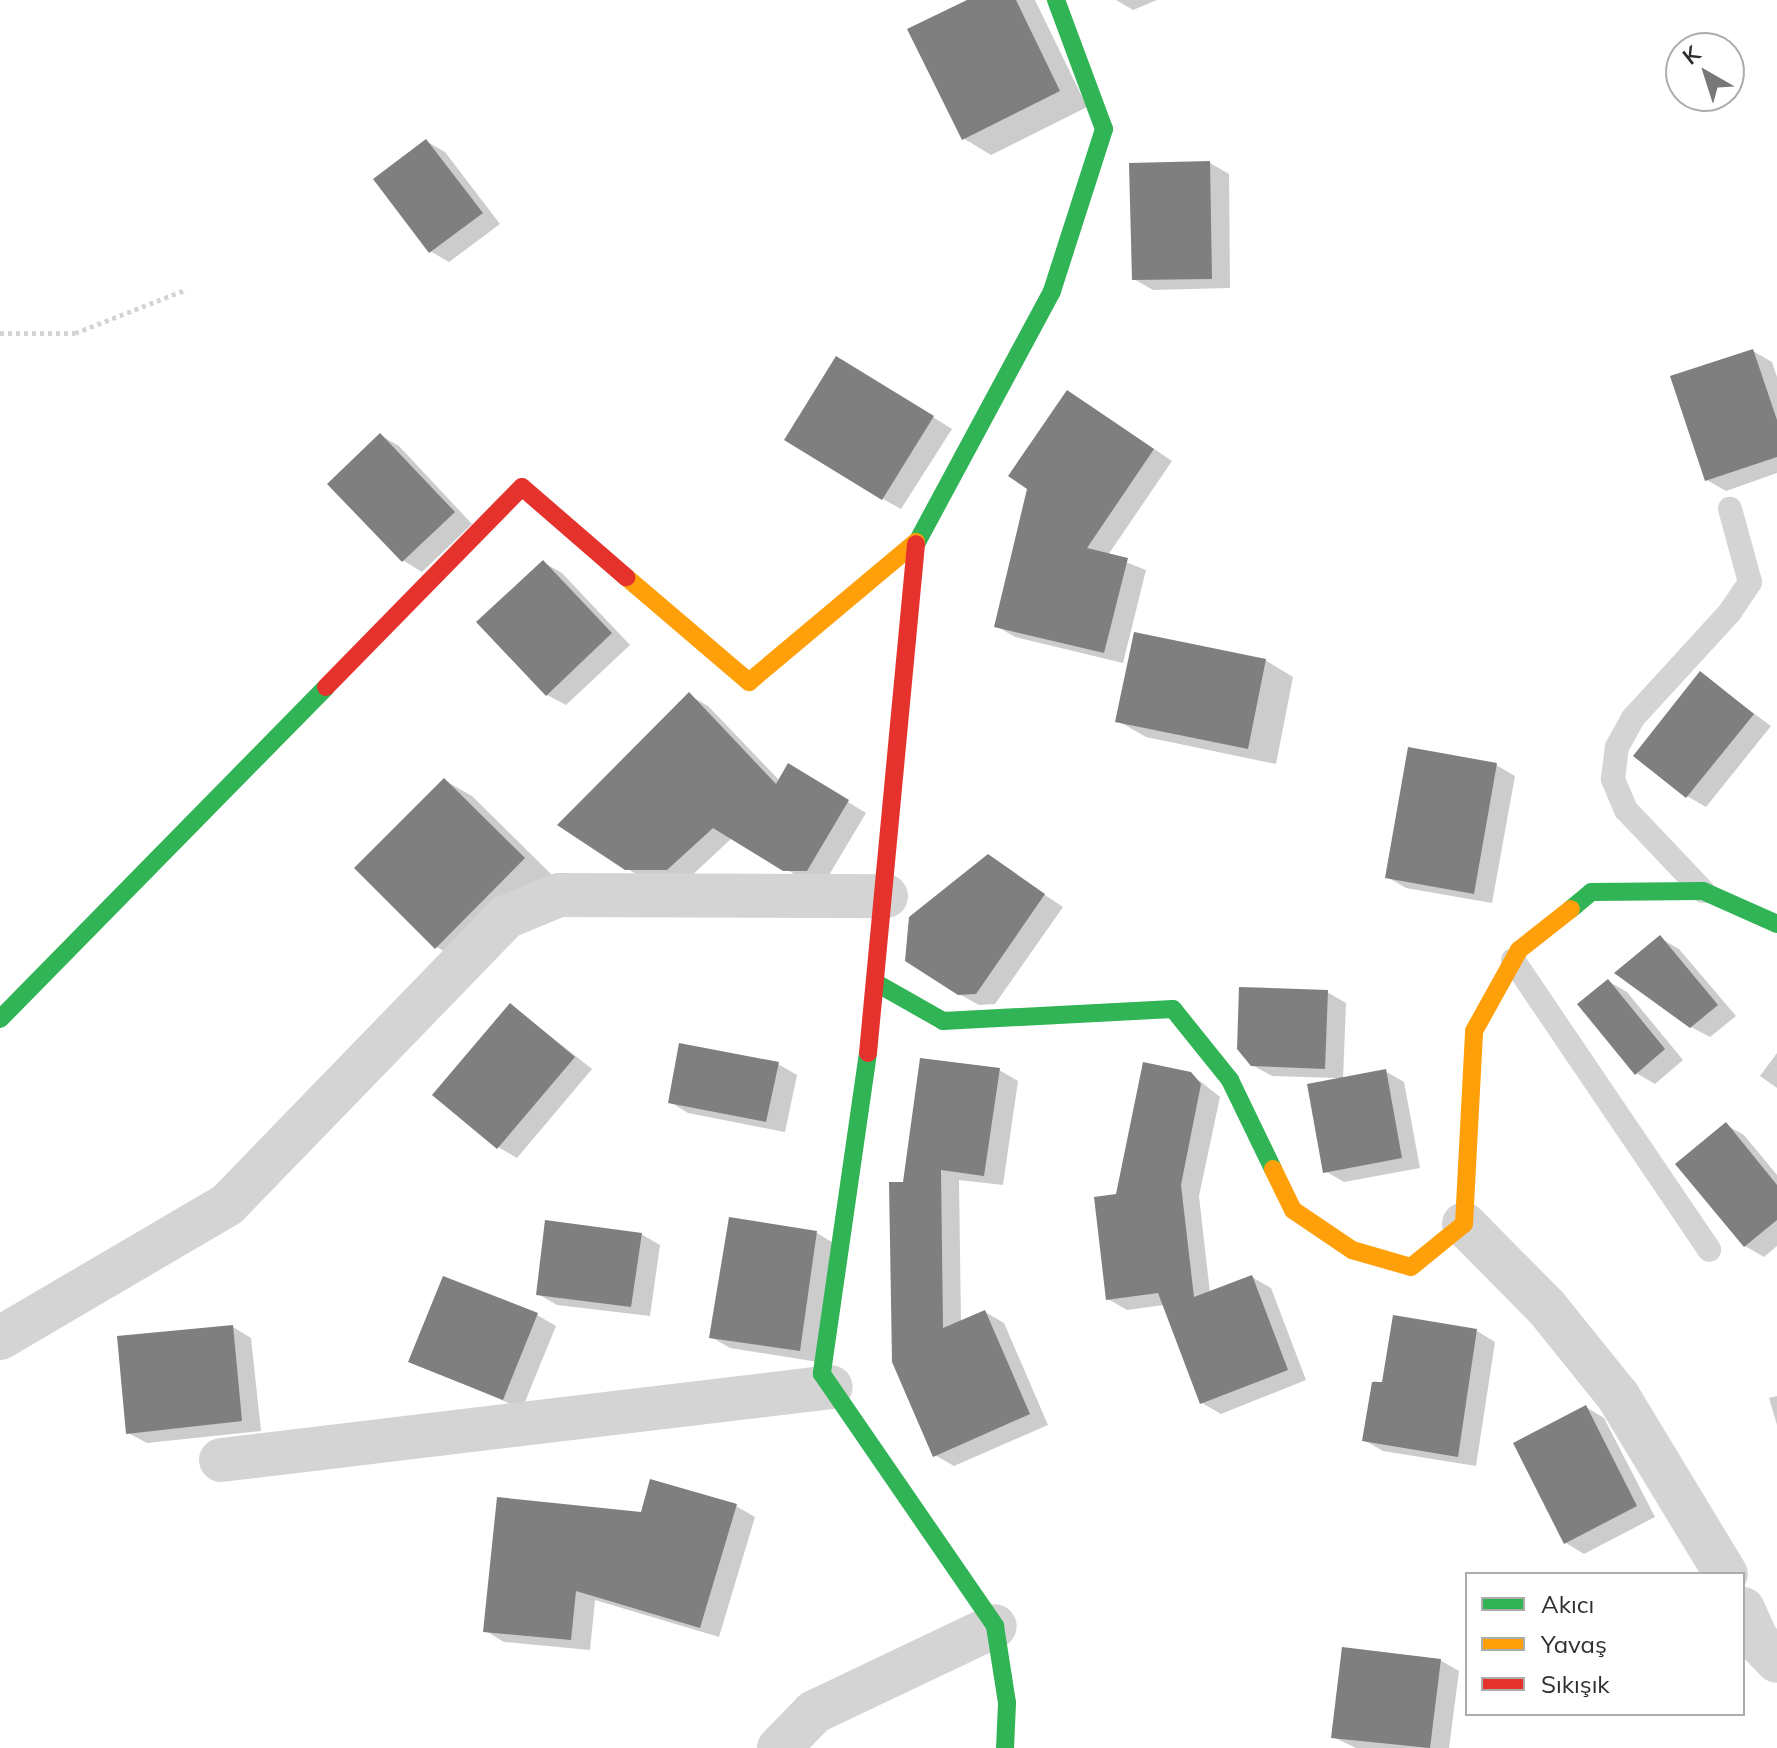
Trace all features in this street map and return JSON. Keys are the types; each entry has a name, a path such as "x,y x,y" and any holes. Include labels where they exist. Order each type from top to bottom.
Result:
{"street":[{"path":"0,1019 522,487 749,682 916,542 1052,291 1104,129 1056,0"},
{"path":"916,542 878,984 822,1374 995,1626 1007,1703 1005,1748"},
{"path":"1725,1572 1618,1396 1547,1308 1464,1224 1474,1031 1513,960 1591,892 1703,891 1777,924"},
{"path":"0,1338 228,1204 506,917 559,895 886,896"},
{"path":"878,984 943,1021 1173,1009 1230,1080 1293,1210 1352,1250 1411,1267 1464,1224"},
{"path":"221,1460 831,1387"},
{"path":"779,1748 814,1712 995,1626"}],"lane":[{"path":"1703,891 1626,810 1613,779 1617,747 1633,718 1730,612 1750,582 1730,509"},
{"path":"1513,960 1709,1250"}],"path":[{"path":"0,333 75,333 187,289"}],"building":[{"path":"967,0 1016,0 1060,91 962,140 907,29"},
{"path":"426,139 483,213 429,253 373,179"},
{"path":"1210,161 1212,279 1132,280 1129,163"},
{"path":"1753,349 1777,420 1777,457 1705,481 1670,376"},
{"path":"836,356 934,416 882,500 784,440"},
{"path":"1067,390 1154,449 1087,548 1128,558 1104,653 994,627 1027,489 1008,476"},
{"path":"380,433 455,512 402,562 327,484"},
{"path":"543,560 612,633 546,696 476,622"},
{"path":"1134,632 1266,659 1248,749 1115,722"},
{"path":"1700,671 1754,714 1686,798 1633,756"},
{"path":"689,692 776,784 788,763 849,800 807,871 783,871 713,828 667,870 625,870 557,825"},
{"path":"1408,747 1497,763 1474,894 1385,878"},
{"path":"444,778 525,858 435,949 354,868"},
{"path":"988,854 1045,894 976,994 958,995 905,961 909,917"},
{"path":"1660,935 1718,1005 1690,1028 1614,973"},
{"path":"1608,979 1665,1049 1635,1075 1577,1004"},
{"path":"1239,987 1328,990 1325,1069 1251,1066 1237,1049"},
{"path":"510,1003 575,1057 497,1149 432,1095"},
{"path":"679,1043 779,1062 766,1122 668,1103"},
{"path":"920,1058 1000,1068 984,1176 941,1170 943,1328 985,1310 1030,1414 933,1457 892,1362 889,1182 903,1182"},
{"path":"1143,1062 1191,1072 1201,1084 1181,1185 1194,1297 1252,1275 1288,1370 1200,1404 1158,1293 1106,1300 1094,1197 1116,1194"},
{"path":"1386,1069 1402,1158 1323,1173 1307,1084"},
{"path":"1726,1122 1777,1185 1777,1220 1744,1247 1675,1164"},
{"path":"729,1217 817,1231 800,1351 709,1338"},
{"path":"545,1220 642,1233 631,1307 536,1295"},
{"path":"443,1276 538,1313 503,1400 408,1362"},
{"path":"1393,1315 1477,1329 1458,1457 1362,1441 1372,1382 1382,1382"},
{"path":"233,1325 242,1421 126,1434 117,1336"},
{"path":"1586,1405 1637,1506 1564,1544 1513,1443"},
{"path":"650,1479 737,1504 700,1628 576,1591 571,1640 483,1632 497,1497 641,1512"},
{"path":"1342,1647 1441,1659 1430,1748 1331,1738"}],"traffic: fast":[{"path":"916,544 1052,291 1104,129 1056,0"},
{"path":"0,1019 326,687"},
{"path":"1571,909 1591,892 1703,891 1777,924"},
{"path":"878,984 943,1021 1173,1009 1230,1080 1273,1169"},
{"path":"868,1053 822,1374 995,1626 1007,1703 1005,1748"}],"traffic: slow":[{"path":"626,577 749,682 916,542"},
{"path":"1273,1169 1293,1210 1352,1250 1411,1267 1464,1224 1474,1031 1519,950 1571,909"}],"traffic: jam":[{"path":"326,687 522,487 626,577"},
{"path":"868,1053 916,544"}]}
